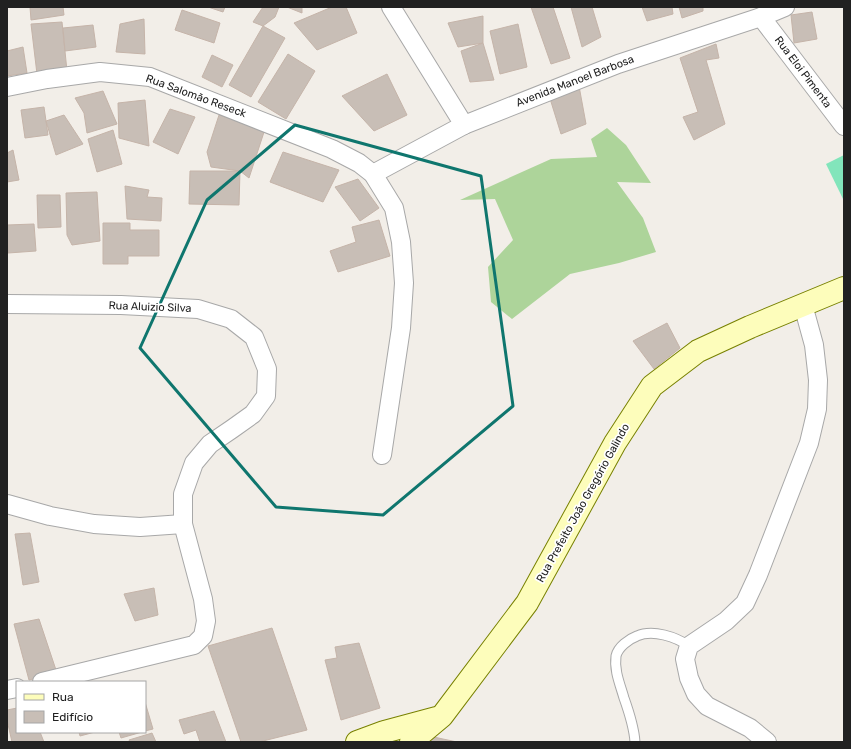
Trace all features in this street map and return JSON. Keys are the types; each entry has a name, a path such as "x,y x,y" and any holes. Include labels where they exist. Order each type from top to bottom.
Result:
{"main road":[{"name":"Rua Prefeito João Gregório Galindo","path":"357,742 405,737 442,716 527,603 615,443 652,386 698,351 844,288"}],"street":[{"path":"391,7 464,125"},
{"name":"Avenida Manoel Barbosa","path":"373,174 464,125 618,64 761,17 785,7"},
{"name":"Rua Eloi Pimenta","path":"761,17 844,126"},
{"name":"Rua Salomão Reseck","path":"7,87 47,79 100,72 150,77 332,149 358,163 373,174"},
{"path":"373,174 394,208 401,242 404,284 401,328 382,455"},
{"name":"Rua Aluizio Silva","path":"7,304 121,305 198,309 230,319 254,337 267,368 266,396 253,414 210,444 194,463 183,494 183,524 203,599 206,621 203,636 194,645 46,681"},
{"path":"768,742 750,728 707,706 696,694 689,678 685,659 690,646 726,621 745,603 758,576 809,443 817,409 818,380 814,345 803,305"},
{"path":"7,504 50,516 94,524 140,527 183,524"}],"lane":[{"path":"635,742 634,730 616,671 617,654 628,640 644,633 661,634 681,640 690,646"}],"highlighted area":[{"path":"295,125 481,176 513,406 383,515 276,507 140,348 207,200"}],"green space":[{"path":"607,128 626,145 651,183 617,182 643,218 656,252 619,263 570,274 512,319 491,302 488,267 513,240 495,199 460,200 551,159 597,157 591,139"},
{"path":"844,155 844,201 826,164"}],"building":[{"path":"30,7 63,7 64,15 31,20"},
{"path":"208,7 225,7 223,12"},
{"path":"263,7 279,7 275,17 263,26 253,22"},
{"path":"287,7 302,7 302,13"},
{"path":"332,7 346,7 357,33 317,50 294,23"},
{"path":"531,7 553,7 570,58 551,64"},
{"path":"571,7 592,7 601,37 582,47"},
{"path":"642,7 672,7 673,14 647,21"},
{"path":"679,7 703,7 703,11 682,18"},
{"path":"182,10 220,23 214,43 175,30"},
{"path":"812,12 817,39 794,43 791,15"},
{"path":"483,16 483,43 458,47 448,23"},
{"path":"144,19 145,54 116,52 120,24"},
{"path":"62,22 67,71 37,74 31,24"},
{"path":"518,24 527,67 500,74 490,31"},
{"path":"93,25 96,47 65,51 63,28"},
{"path":"263,26 285,38 251,97 229,85"},
{"path":"483,43 494,80 470,82 461,51"},
{"path":"716,44 719,58 706,60 725,124 694,140 683,117 698,112 680,58"},
{"path":"23,47 27,73 7,76 7,51"},
{"path":"288,54 315,71 286,119 258,102"},
{"path":"212,55 233,65 222,87 202,77"},
{"path":"387,74 407,115 374,131 342,96"},
{"path":"579,86 586,124 561,134 548,92"},
{"path":"103,91 117,124 87,133 84,113 75,98"},
{"path":"145,100 149,146 119,138 118,103"},
{"path":"44,107 48,135 25,138 21,110"},
{"path":"170,109 195,117 178,154 153,142"},
{"path":"64,115 83,144 56,155 46,121"},
{"path":"219,115 265,129 249,178 240,171 211,167 207,152"},
{"path":"113,130 122,164 97,172 88,139"},
{"path":"13,150 19,180 7,182 7,153"},
{"path":"283,152 339,170 323,202 270,182"},
{"path":"190,171 240,171 239,205 189,204"},
{"path":"358,179 379,208 360,221 335,187"},
{"path":"125,186 149,190 147,197 162,198 161,221 127,219"},
{"path":"97,192 100,241 72,245 67,235 66,193"},
{"path":"37,195 60,195 61,227 38,228"},
{"path":"379,220 390,256 338,272 330,251 356,242 352,227"},
{"path":"103,223 130,223 130,230 159,230 159,256 128,256 128,264 103,264"},
{"path":"34,224 36,251 8,253 7,225"},
{"path":"667,323 680,348 654,369 633,341"},
{"path":"30,533 39,582 23,585 15,534"},
{"path":"154,588 158,615 135,621 124,594"},
{"path":"39,619 57,673 29,680 14,624"},
{"path":"272,628 307,730 259,742 241,742 208,646"},
{"path":"359,643 380,708 341,720 325,660 337,658 335,647"},
{"path":"146,705 153,729 146,731"},
{"path":"16,708 16,733 40,733 44,742 12,742 7,720 7,710"},
{"path":"214,711 226,742 200,742 196,730 184,734 179,720"},
{"path":"79,733 91,733 80,736"},
{"path":"119,733 138,733 121,738"},
{"path":"152,733 156,742 130,742 129,740"},
{"path":"429,736 457,742 429,742"}]}
